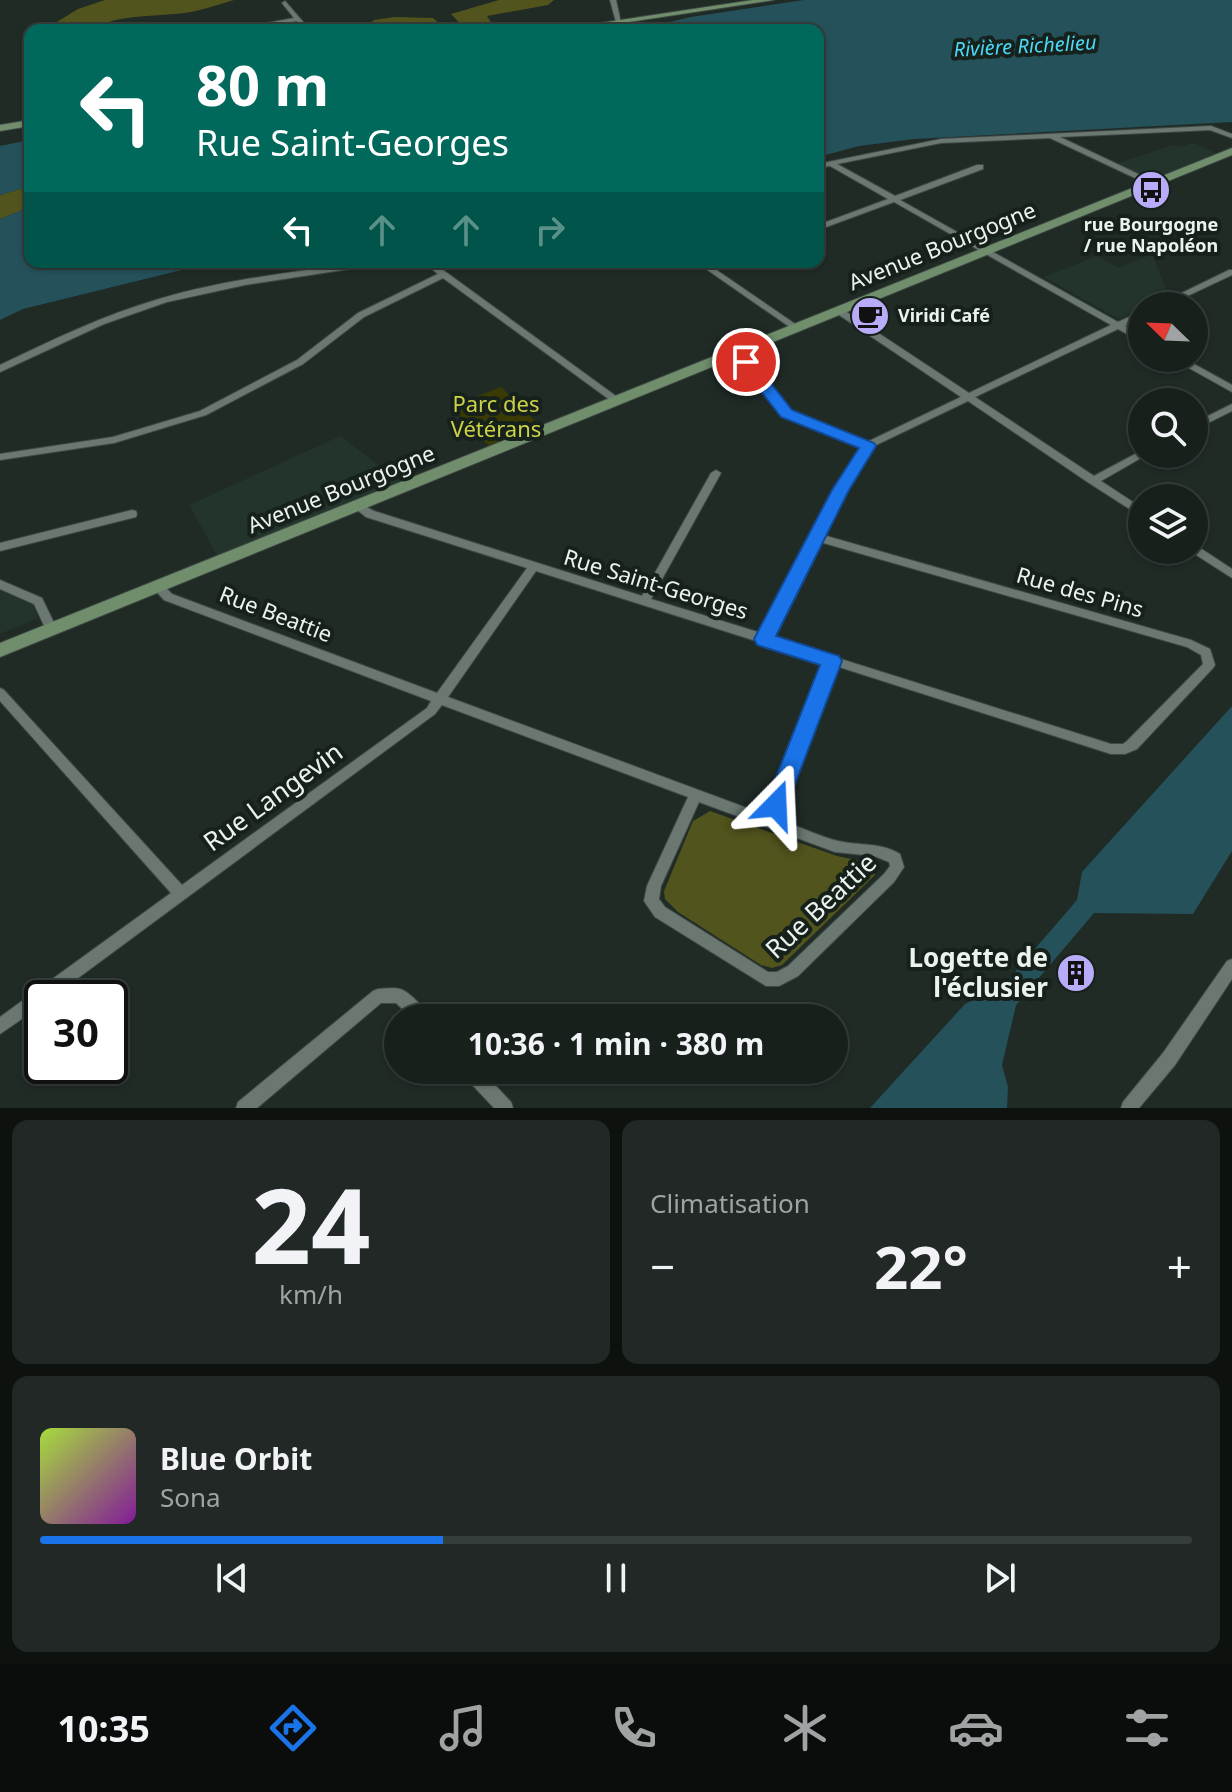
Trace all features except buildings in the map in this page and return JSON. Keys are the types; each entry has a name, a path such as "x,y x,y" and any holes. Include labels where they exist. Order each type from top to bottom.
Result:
{"street":[{"path":"613,0 619,22"},
{"path":"604,24 770,0"},
{"path":"285,3 302,24"},
{"path":"268,24 298,19"},
{"path":"0,128 24,124"},
{"path":"824,164 931,142 1211,128 1232,136"},
{"path":"1050,135 1152,184"},
{"name":"Avenue Bourgogne","path":"0,650 1232,151"},
{"path":"830,163 1128,331"},
{"path":"824,226 980,167"},
{"path":"0,369 90,325 163,301 228,286 344,268"},
{"path":"434,268 617,401"},
{"path":"709,268 797,328"},
{"path":"1189,292 1232,272"},
{"path":"0,457 114,440 203,413 304,360 365,313 443,275"},
{"path":"839,311 1128,504"},
{"path":"764,639 816,537 868,446 1128,321"},
{"path":"735,353 746,362 787,413 868,446"},
{"path":"1201,372 1232,389"},
{"path":"1208,420 1232,407"},
{"path":"1093,481 1128,462"},
{"path":"644,602 716,473"},
{"name":"Rue Saint-Georges","path":"357,506 370,514 533,567 1111,749 1128,748"},
{"path":"0,547 132,514"},
{"name":"Rue des Pins","path":"816,537 1187,643 1204,651 1210,660 1206,669 1128,748"},
{"path":"1208,558 1232,574"},
{"name":"Rue Langevin","path":"0,1026 423,718 441,700 533,567"},
{"path":"0,584 38,601 51,629"},
{"name":"Rue Beattie","path":"158,587 168,597 441,700 696,794 770,822 845,849 883,851 897,863 889,878 793,971 773,980 759,977 660,912 651,901 654,886 696,794"},
{"path":"770,822 832,661"},
{"path":"0,693 181,894"},
{"path":"1129,1108 1169,1059 1232,966"},
{"path":"244,1108 378,996 399,996 408,1004"},
{"path":"483,1084 505,1108"}],"shaded area":[{"path":"105,0 234,0 191,12 140,16 105,24 54,24 78,9"},
{"path":"499,0 554,0 548,5 487,16 492,24 460,24 451,14"},
{"path":"433,18 440,24 369,24 374,20"},
{"path":"1194,143 1216,153 1153,179 1116,164 1173,145 1178,147"},
{"path":"24,188 24,209 0,219 0,195"},
{"path":"1152,254 1167,292 1128,292 1128,315 1119,319 1044,277 1096,256 1119,268"},
{"path":"340,436 401,482 217,555 189,505"},
{"path":"0,585 30,597 38,618 0,634"},
{"path":"710,811 837,856 871,863 875,875 782,965 772,968 761,965 678,912 665,899 664,891 693,821"}],"green space":[{"name":"Parc des Vétérans","path":"501,387 540,426 489,446 451,406"}],"water":[{"name":"Rivière Richelieu","path":"804,0 1232,0 1232,122 914,139 859,146 824,155 824,24 661,24"},
{"path":"24,141 24,188 0,195 0,146"},
{"path":"24,209 24,268 190,268 23,309 0,320 0,219"},
{"path":"1232,706 1232,851 1193,914 1094,913 1016,1005 1002,1065 1008,1087 1007,1108 870,1108 965,1004 1003,986 1077,900 1082,872"}],"place":[{"name":"rue Bourgogne / rue Napoléon","path":"1151,190"},
{"name":"Viridi Café","path":"870,316"},
{"name":"Logette de l'éclusier","path":"1076,973"}],"route":[{"path":"746,362 787,413 868,446 841,490 764,639 832,661 776,805"}]}
